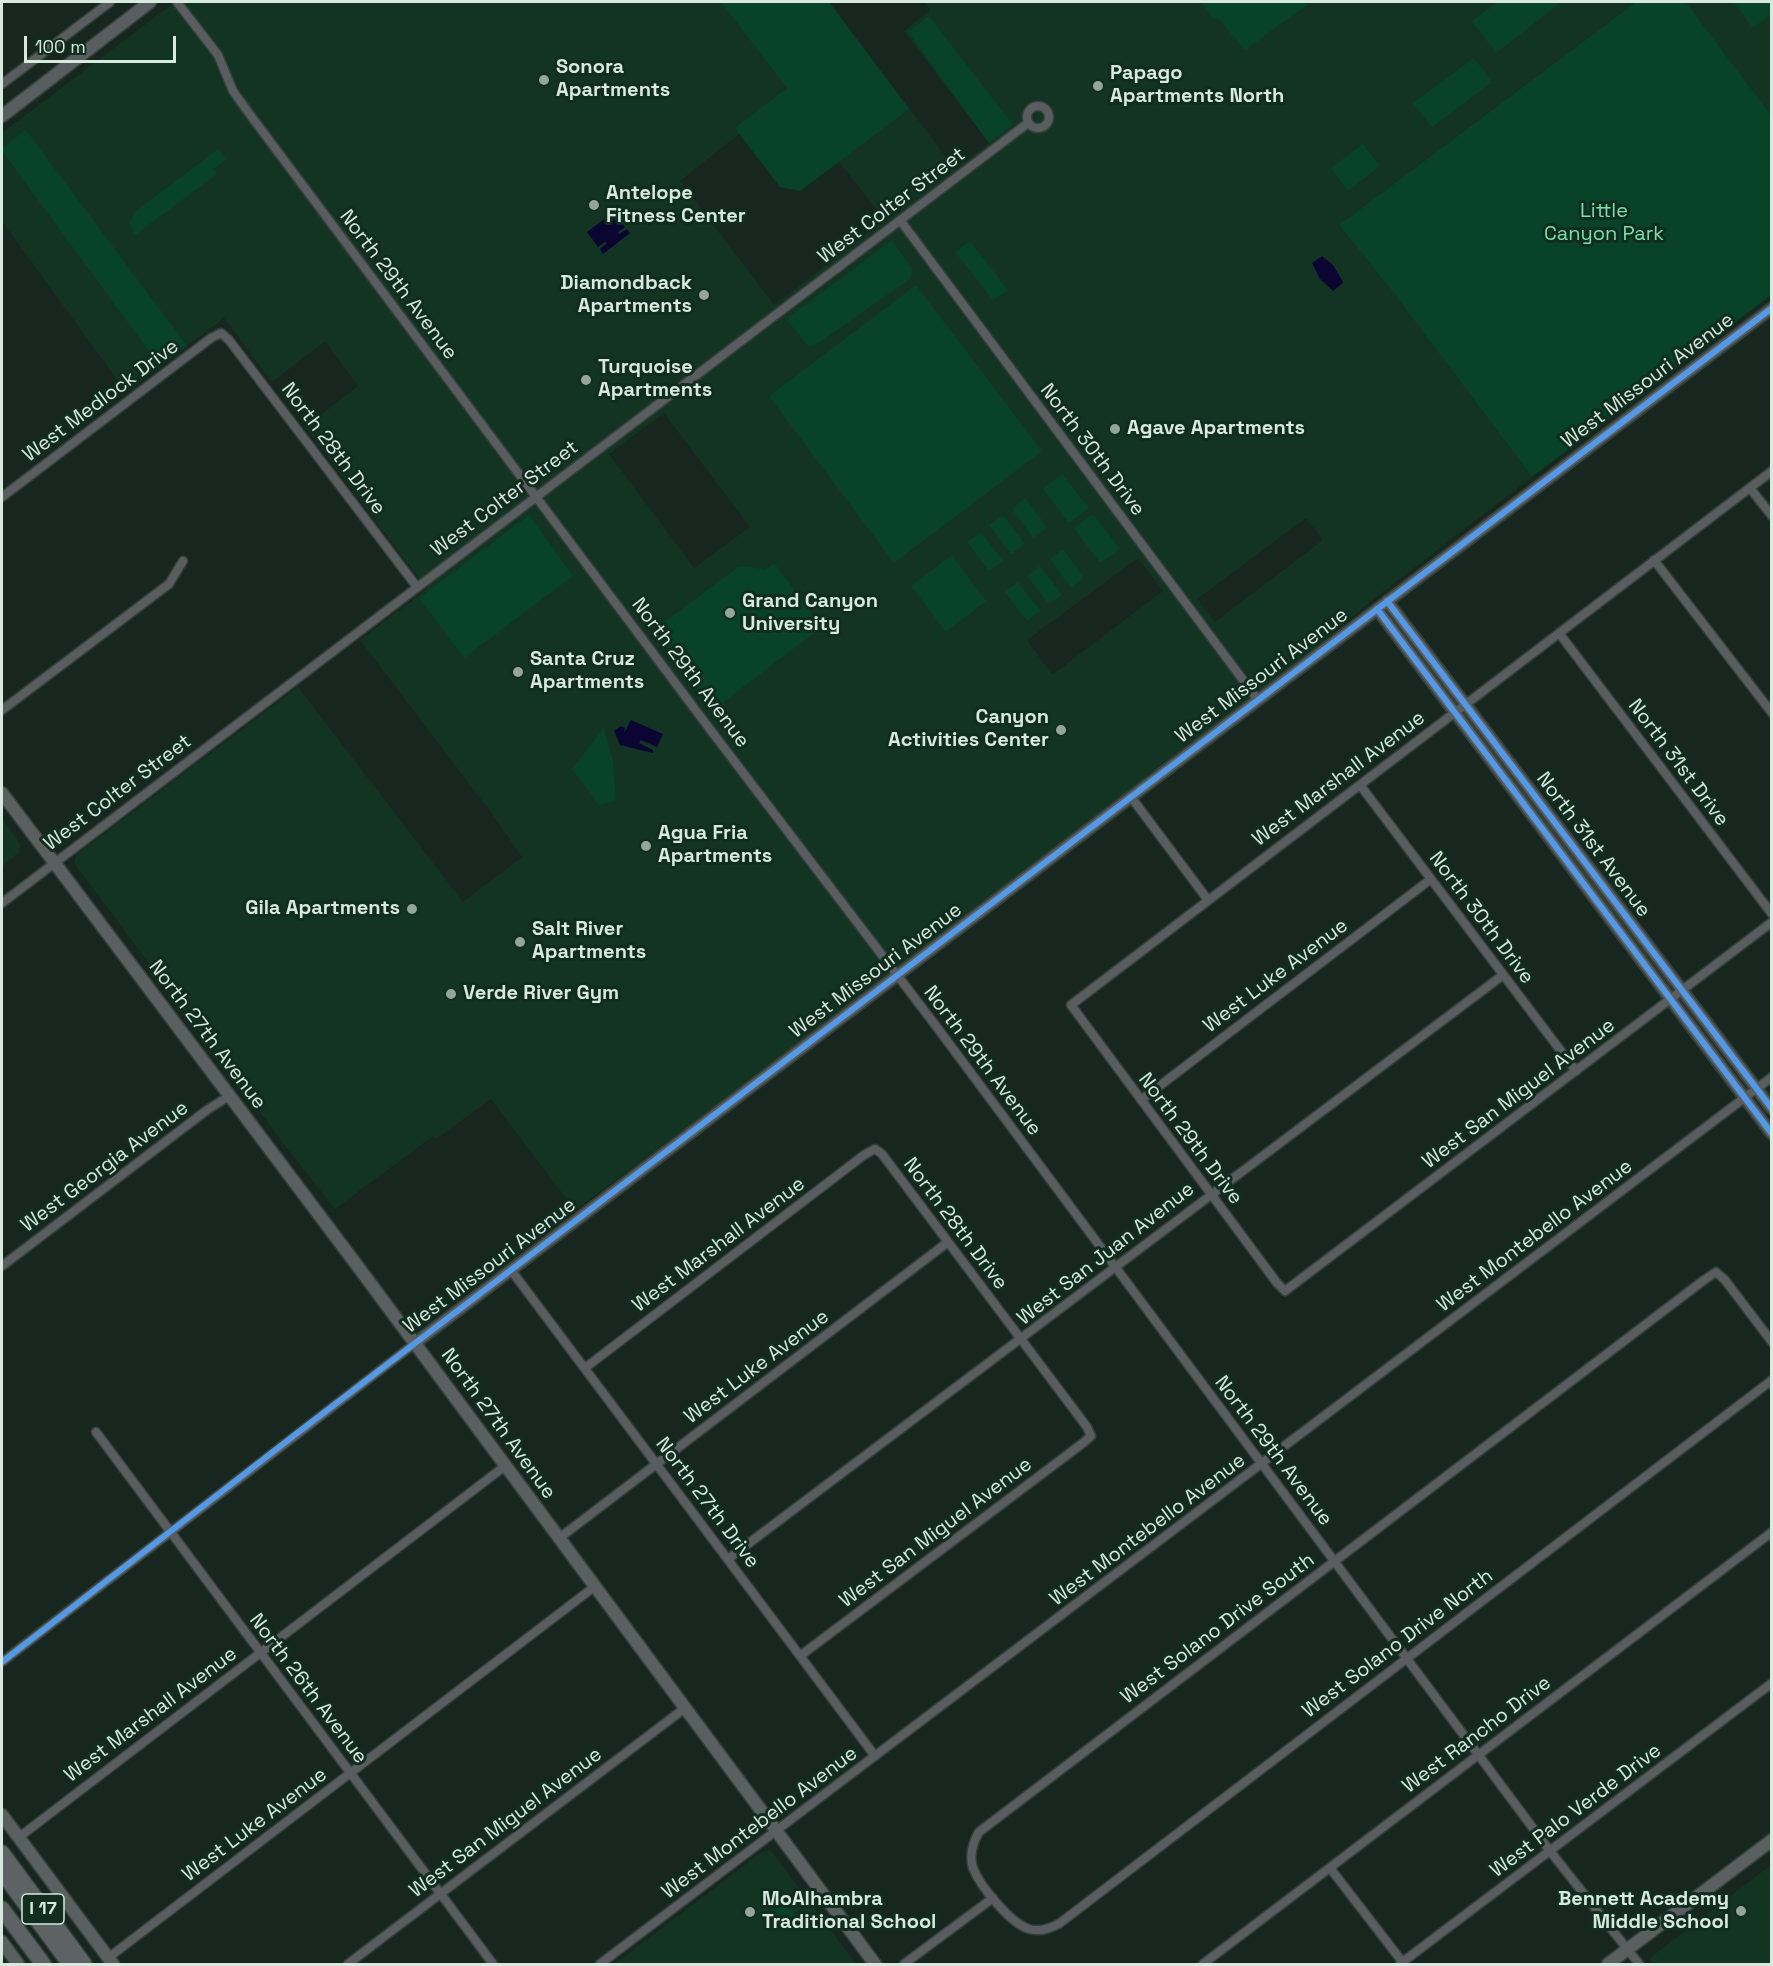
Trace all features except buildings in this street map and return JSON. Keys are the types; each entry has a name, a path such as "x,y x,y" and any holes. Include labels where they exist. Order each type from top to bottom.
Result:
{"highway":[{"name":"I 17","path":"2,1852 84,1965"},
{"path":"2,1872 70,1965"},
{"path":"2,1887 59,1965"},
{"name":"I 17","path":"2,1909 43,1965"}],"main road":[{"path":"2,116 150,2"},
{"name":"North 27th Avenue","path":"2,794 777,1830 875,1965"},
{"path":"2,1815 110,1962"},
{"path":"1608,1965 1772,1840"},
{"path":"2,1942 18,1965"}],"street":[{"path":"2,84 110,2"},
{"name":"North 29th Avenue","path":"177,2 218,55 238,98 709,728 897,975 1550,1851 1639,1965"},
{"name":"West Colter Street","path":"2,903 1029,123"},
{"name":"North 30th Drive","path":"900,220 1258,700"},
{"name":"West Missouri Avenue","path":"2,1662 414,1344 1772,308"},
{"name":"West Medlock Drive","path":"2,497 211,338 221,333"},
{"name":"North 28th Drive","path":"221,333 229,340 417,587"},
{"name":"West Marshall Avenue","path":"1071,1005 1772,471"},
{"path":"1750,488 1772,516"},
{"path":"1654,560 1772,713"},
{"path":"2,710 169,584 183,561"},
{"name":"North 31st Avenue","path":"1387,601 1772,1109"},
{"name":"North 31st Avenue","path":"1377,609 1772,1134"},
{"name":"North 31st Drive","path":"1559,633 1772,914"},
{"name":"North 30th Drive","path":"1360,785 1576,1071"},
{"path":"1131,797 1208,900"},
{"path":"1569,863 1579,855"},
{"name":"West Luke Avenue","path":"1141,1100 1431,879"},
{"name":"West San Miguel Avenue","path":"1285,1291 1772,922"},
{"name":"West San Juan Avenue","path":"728,1559 1022,1340 1211,1194 1503,975"},
{"name":"North 29th Drive","path":"1071,1005 1285,1291"},
{"name":"West Montebello Avenue","path":"600,1965 1772,1077"},
{"name":"West Georgia Avenue","path":"2,1266 229,1096"},
{"name":"North 28th Drive","path":"875,1149 882,1154 1022,1340 1087,1427 1091,1436"},
{"name":"West Marshall Avenue","path":"585,1368 864,1155 875,1149"},
{"name":"West Luke Avenue","path":"558,1539 948,1242"},
{"name":"North 27th Drive","path":"511,1270 875,1756"},
{"name":"West Solano Drive South","path":"993,1898 973,1868 973,1842 987,1825 1716,1272 1725,1280 1772,1342"},
{"name":"West Solano Drive North","path":"993,1898 1018,1925 1031,1930 1042,1930 1060,1923 1772,1380"},
{"name":"North 26th Avenue","path":"96,1432 493,1965"},
{"name":"West San Miguel Avenue","path":"800,1656 1091,1436"},
{"name":"West Marshall Avenue","path":"18,1838 505,1466"},
{"name":"West Rancho Drive","path":"1203,1965 1772,1532"},
{"name":"West Luke Avenue","path":"110,1962 350,1773 594,1587"},
{"name":"West Palo Verde Drive","path":"1402,1964 1772,1683"},
{"name":"West San Miguel Avenue","path":"348,1965 685,1708"},
{"path":"1330,1868 1402,1964"},
{"path":"904,1965 993,1898"}],"shaded area":[{"name":"Grand Canyon University","path":"175,2 829,2 955,169 989,143 904,31 930,10 924,2 1636,2 1339,225 1392,291 1532,477 1367,604 1272,686 822,1027 575,1210 491,1099 436,1139 433,1136 335,1209 74,863 76,855 298,687 463,902 522,857 490,811 360,640 427,589 305,427 358,386 325,341 272,382 224,318 126,392 2,221 2,133","holes":["739,134 780,187 800,191 839,162 885,220 774,305 680,181","664,413 750,527 694,568 609,454","1306,518 1323,540 1215,622 1197,599","1138,558 1163,591 1052,675 1027,640"]},
{"path":"1686,2 1771,2 1771,115"},
{"path":"614,212 625,227 618,232 619,234 627,229 630,233 603,254 600,249 607,243 598,247 587,232"},
{"path":"1322,256 1333,265 1343,283 1333,291 1320,279 1312,263"},
{"path":"631,720 663,734 657,747 641,740 639,743 653,750 653,753 620,745 614,731 621,726 625,728 624,733"},
{"path":"2,818 20,844 19,852 2,867"},
{"name":"MoAlhambra Traditional School","path":"768,1850 772,1852 856,1964 615,1964 759,1854"},
{"name":"Bennett Academy Middle School","path":"1771,1865 1771,1964 1652,1964 1650,1958"}],"green space":[{"path":"721,2 829,2 909,109 800,191 780,187 735,128 787,88"},
{"path":"1201,2 1311,2 1245,50 1218,18 1214,20"},
{"path":"1498,2 1555,2 1558,5 1496,53 1472,21"},
{"name":"Little Canyon Park","path":"1636,2 1686,2 1771,115 1771,295 1532,477 1392,291 1339,225"},
{"path":"1733,2 1771,2 1771,14 1753,28"},
{"path":"929,16 1013,125 989,143 908,32"},
{"path":"1474,58 1492,82 1432,127 1413,103"},
{"path":"26,130 187,346 160,366 2,151 2,148"},
{"path":"1363,144 1380,166 1348,191 1331,168"},
{"path":"218,149 226,160 213,169 217,174 135,235 129,223 136,211"},
{"path":"892,240 912,269 910,279 814,346 808,346 788,321 789,317"},
{"path":"970,241 1008,290 993,300 955,252"},
{"path":"916,285 1042,451 894,563 769,396"},
{"path":"1062,474 1089,508 1069,523 1043,489"},
{"path":"1025,498 1047,527 1033,538 1012,509"},
{"path":"1093,514 1120,549 1100,563 1074,528"},
{"path":"529,515 573,576 464,658 419,598"},
{"path":"1003,515 1025,544 1011,554 989,525"},
{"path":"981,532 1003,561 989,571 967,542"},
{"path":"1063,549 1084,578 1071,588 1050,559"},
{"path":"952,555 986,601 946,632 911,586"},
{"path":"774,563 822,627 714,709 656,631 659,626 738,567 748,566 765,570"},
{"path":"1040,566 1062,595 1049,604 1027,576"},
{"path":"1018,582 1040,611 1027,621 1005,592"},
{"path":"604,728 613,762 616,801 599,805 572,769"},
{"path":"786,1902 797,1918 777,1930 767,1914"}],"cycle path":[{"path":"2,1662 296,1434 1772,308"},
{"path":"1387,601 1772,1109"},
{"path":"1377,609 1772,1134"}],"place":[{"name":"Sonora Apartments","path":"544,80"},
{"name":"Papago Apartments North","path":"1098,86"},
{"name":"Antelope Fitness Center","path":"594,205"},
{"name":"Diamondback Apartments","path":"704,295"},
{"name":"Turquoise Apartments","path":"586,380"},
{"name":"Agave Apartments","path":"1115,429"},
{"name":"Grand Canyon University","path":"730,613"},
{"name":"Santa Cruz Apartments","path":"518,672"},
{"name":"Canyon Activities Center","path":"1061,730"},
{"name":"Agua Fria Apartments","path":"646,846"},
{"name":"Gila Apartments","path":"412,909"},
{"name":"Salt River Apartments","path":"520,942"},
{"name":"Verde River Gym","path":"451,994"},
{"name":"Bennett Academy Middle School","path":"1741,1911"},
{"name":"MoAlhambra Traditional School","path":"750,1912"}]}
